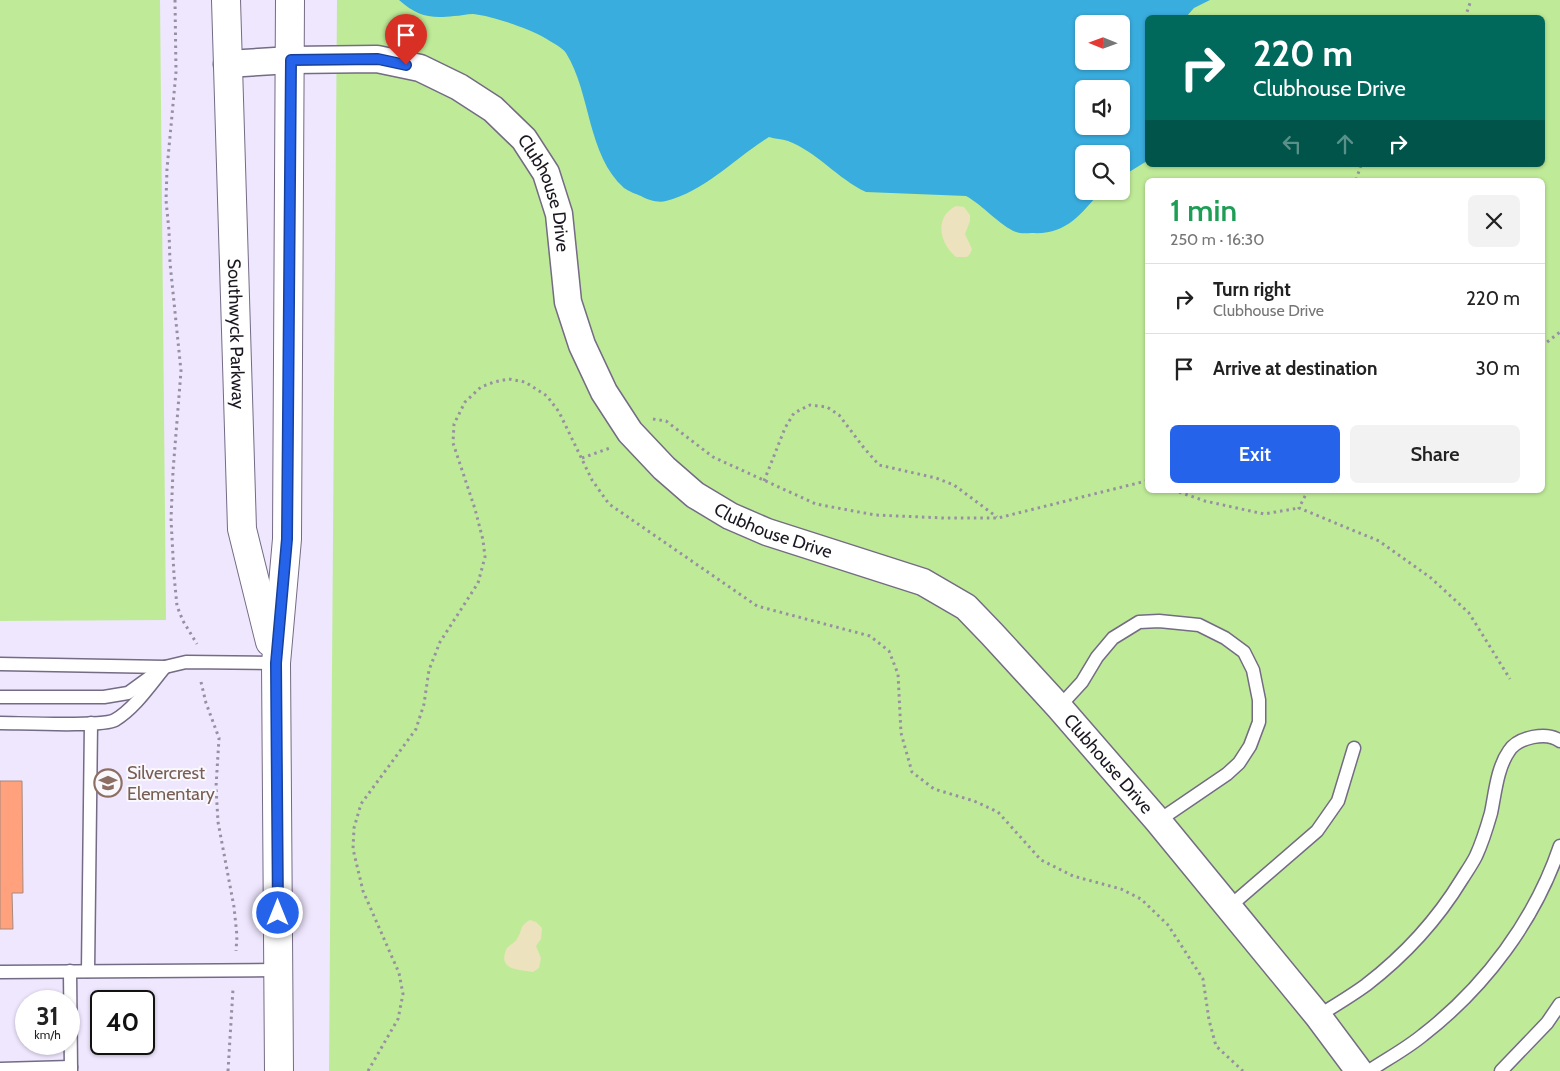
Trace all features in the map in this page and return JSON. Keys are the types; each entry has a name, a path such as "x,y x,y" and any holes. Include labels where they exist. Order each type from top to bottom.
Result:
{"street":[{"name":"Southwyck Parkway","path":"226,0 242,529 276,663"},
{"name":"Southwyck Parkway","path":"279,1071 276,663 287,539 290,0"},
{"name":"Clubhouse Drive","path":"227,64 291,60 378,59 420,68 459,87 493,109 524,139 546,173 559,214 568,302 582,345 604,392 630,432 664,468 695,495 730,516 767,532 923,582 966,607 1059,707 1158,822 1318,1016 1359,1071"}],"lane":[{"path":"1059,707 1082,682 1097,657 1113,638 1139,622 1159,621 1199,625 1225,638 1244,652 1253,670 1259,700 1258,722 1250,746 1239,763 1227,774 1194,795 1158,822"},
{"path":"0,664 165,667 186,662 276,663"},
{"path":"0,696 104,697 128,693 165,667"},
{"path":"0,723 91,724 113,721 132,707 165,667"},
{"path":"88,971 91,724"},
{"path":"1318,1016 1364,986 1396,961 1427,929 1452,895 1476,856 1490,814 1498,777 1509,750 1522,740 1540,736 1556,738 1560,741"},
{"path":"1229,907 1316,831 1338,801 1354,748"},
{"path":"1369,1071 1422,1036 1459,1005 1495,964 1527,917 1560,846"},
{"path":"0,972 278,970"},
{"path":"0,1069 71,1069 70,971"},
{"path":"1501,1071 1546,1023 1560,1004"}],"path":[{"path":"175,0 176,72 166,200 181,370 171,519 177,606 183,621 197,644 201,662 201,686 219,738 216,787 218,822 234,907 237,936 228,1071"},
{"path":"1466,15 1471,0"},
{"path":"1545,344 1560,332"},
{"path":"368,1071 398,1019 403,994 399,973 362,891 353,849 354,828 361,804 416,729 424,704 429,670 440,642 478,583 485,557 483,540 475,509 452,443 454,424 465,402 481,387 509,379 525,382 547,396 555,406 592,480 609,504 757,606 870,636 889,651 898,674 901,733 912,772 934,790 974,801 998,812 1041,860 1073,876 1121,889 1141,899 1168,925 1194,963 1203,979 1209,1020 1216,1046 1243,1071"},
{"path":"764,481 794,413 810,406 827,407 839,415 879,465 936,478 954,485 998,518"},
{"path":"650,419 666,420 713,457 816,504 875,515 998,518 1145,481"},
{"path":"582,458 613,447"},
{"path":"1182,493 1205,501 1264,514 1299,508 1379,541 1431,578 1469,613 1510,679"},
{"path":"1299,508 1306,493"}],"green space":[{"path":"0,0 160,0 166,620 0,621"},
{"path":"337,0 1560,0 1560,1071 329,1071"}],"sand":[{"path":"956,206 964,207 970,215 970,221 965,234 972,249 967,257 956,257 950,251 941,230 944,217"},
{"path":"530,920 536,922 542,928 541,939 536,946 541,958 539,968 533,972 511,968 505,962 504,957 507,948 516,941 523,926"}],"water":[{"path":"399,0 1210,0 1194,8 1188,15 1145,15 1145,162 1130,171 1130,145 1075,145 1075,200 1093,200 1071,222 1054,231 1044,233 1018,233 966,196 866,192 856,187 799,146 788,141 769,137 694,190 663,202 647,199 624,188 612,174 603,159 574,69 562,49 538,34 481,15 445,17 418,13"}],"building":[{"path":"0,781 22,781 23,893 12,893 13,929 0,929"}],"place":[{"name":"Silvercrest Elementary","path":"108,783"}],"route":[{"path":"278,913 276,663 287,539 291,60 378,59 406,65"}]}
